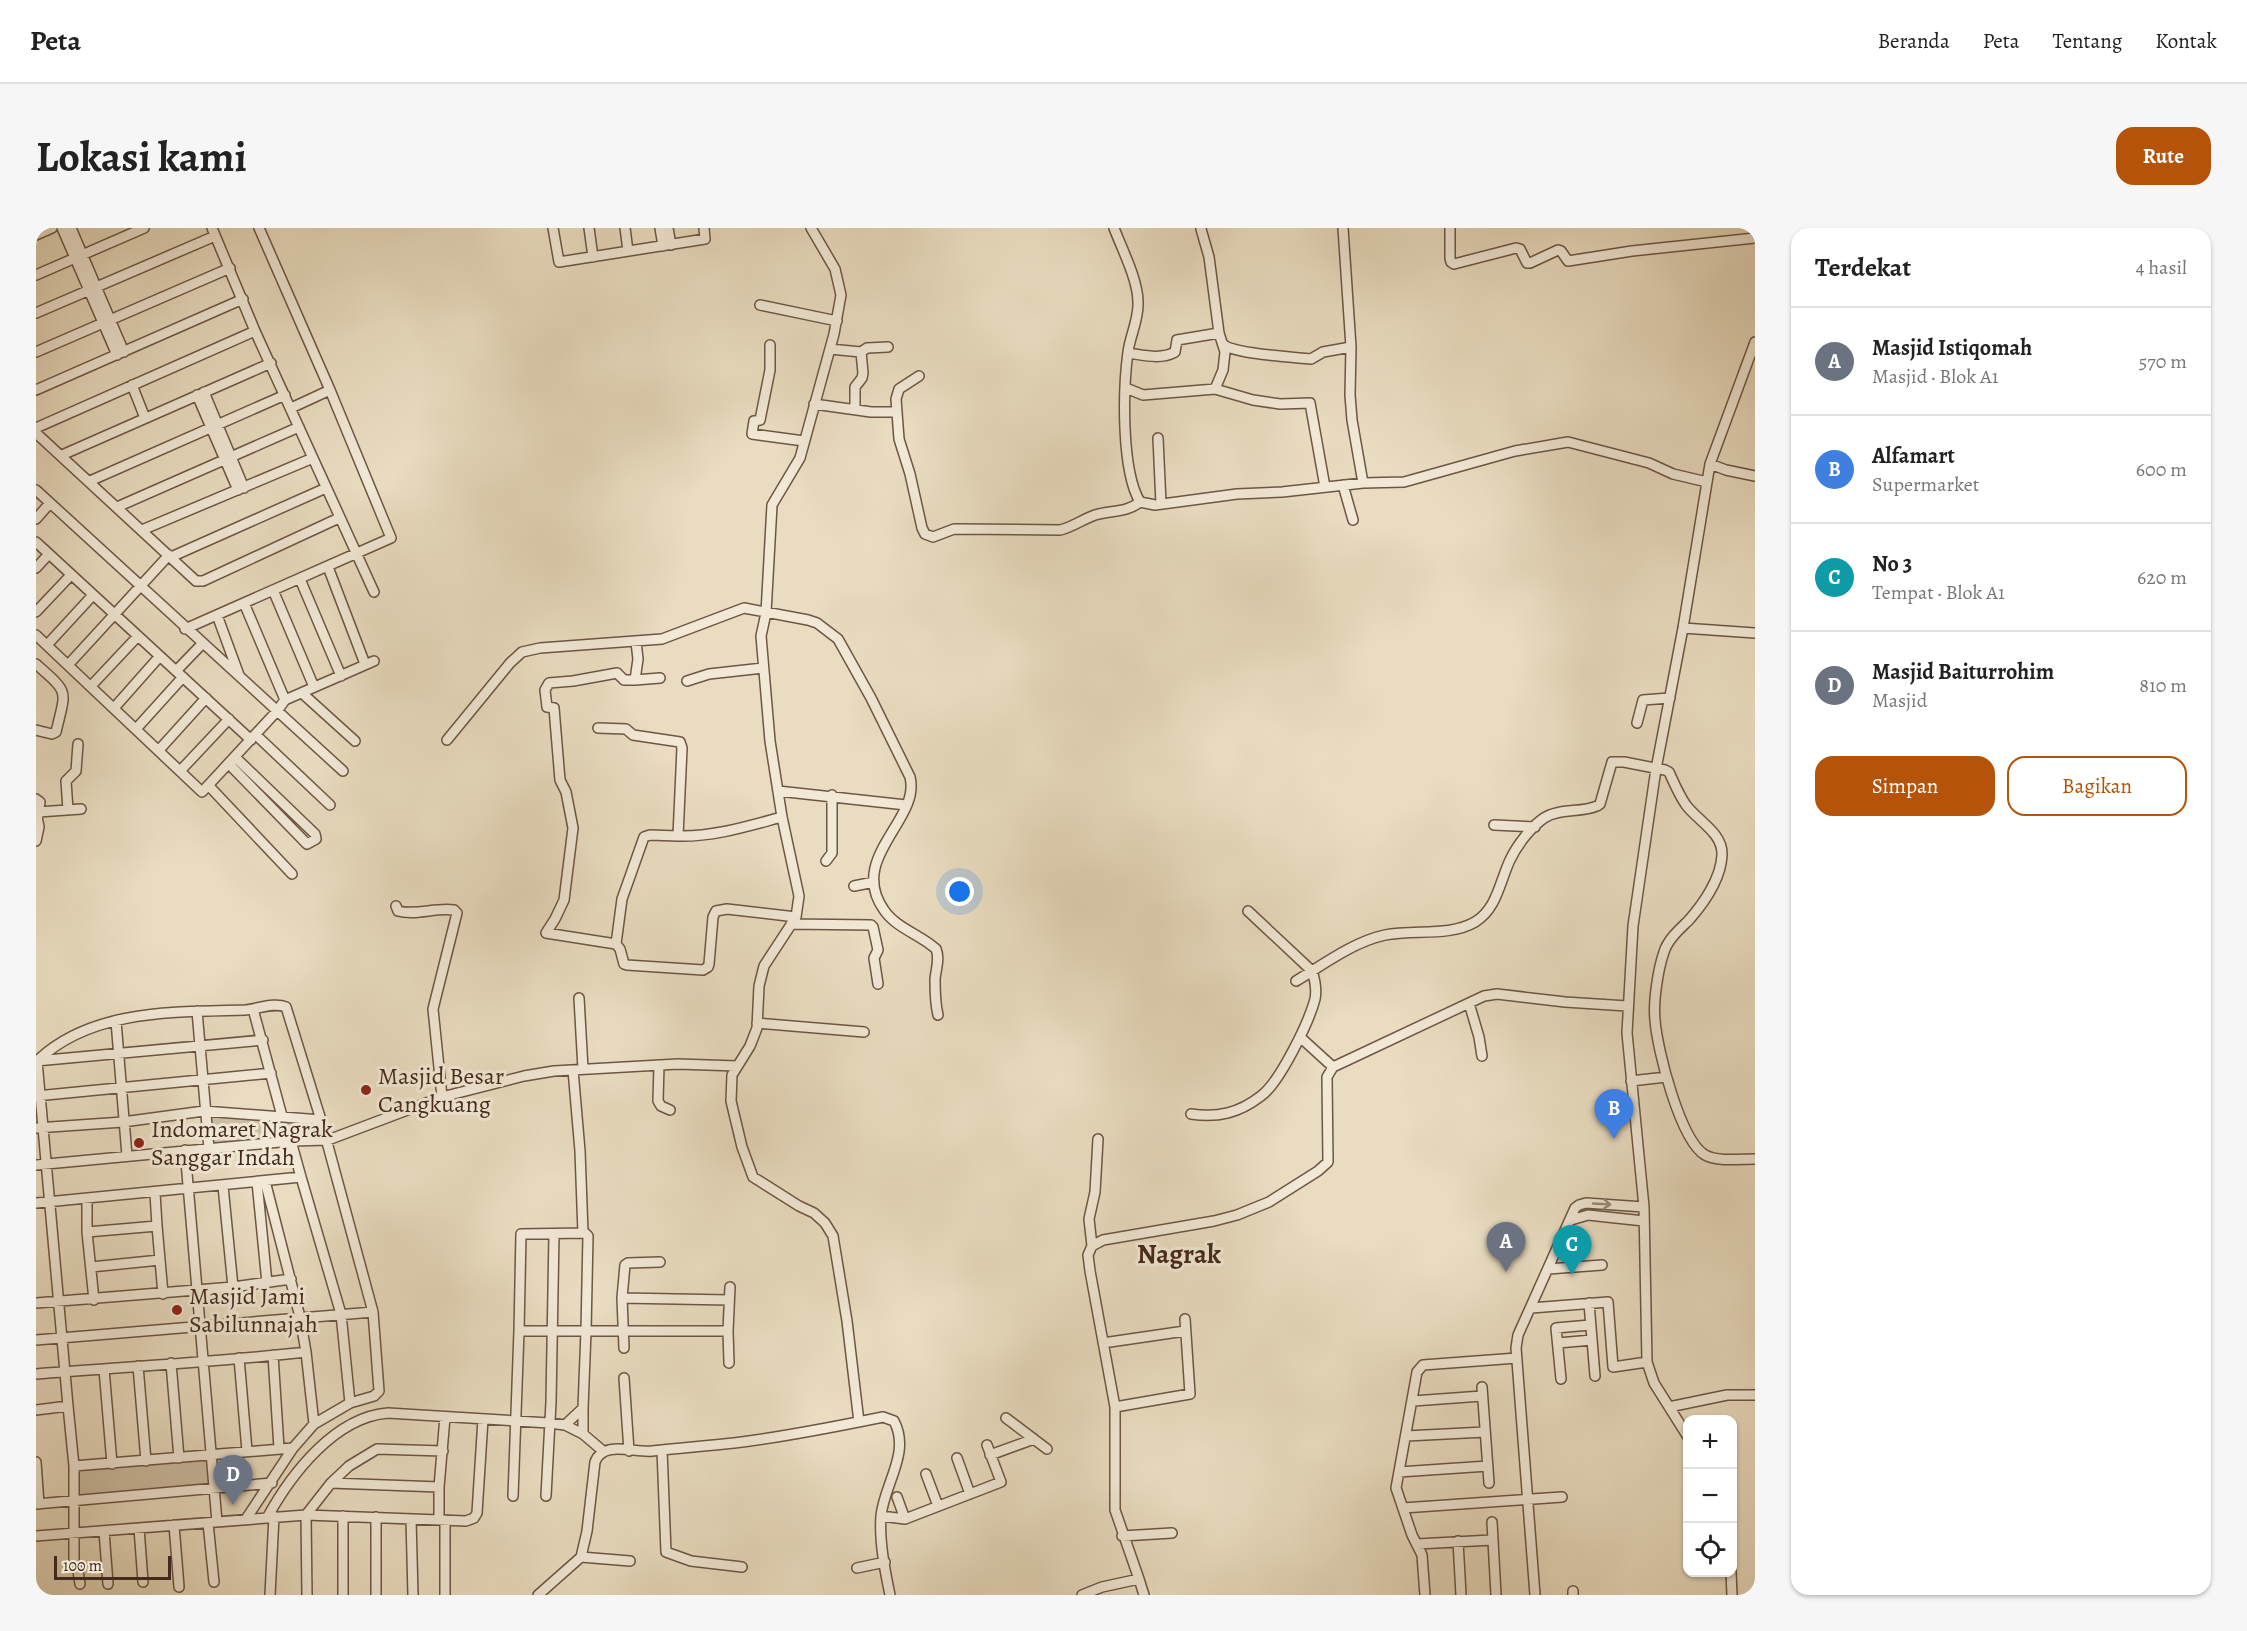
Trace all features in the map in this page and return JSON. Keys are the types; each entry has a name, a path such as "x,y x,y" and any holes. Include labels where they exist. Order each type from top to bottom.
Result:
{"street":[{"path":"36,235 52,228"},
{"path":"62,228 79,256"},
{"path":"71,228 79,256 120,353"},
{"path":"36,275 144,228"},
{"path":"185,629 391,538 330,390 259,228"},
{"path":"554,228 559,262 705,239 704,228"},
{"path":"589,228 593,257"},
{"path":"625,228 628,251"},
{"path":"660,228 667,245"},
{"path":"667,245 668,228"},
{"path":"811,228 831,261 838,277 841,295 830,349 796,466 772,505 766,613 762,636 763,668 778,791 799,896 794,920 764,966 759,986 757,1023 750,1046 732,1075 731,1101 742,1147 753,1177 814,1213 825,1223 833,1236 847,1321 859,1422"},
{"path":"1114,228 1130,269 1138,299 1128,353 1124,426 1135,491 1140,502 1146,505 1237,494 1282,492 1363,483 1404,482 1515,451 1568,442 1649,463 1673,474 1707,482"},
{"path":"1343,228 1351,347 1351,412 1363,483"},
{"path":"1450,228 1450,258 1454,264 1516,248 1520,249 1527,263 1530,263 1558,250 1568,261 1632,251 1755,238"},
{"path":"1201,229 1207,250 1219,333 1225,352 1223,370 1215,389"},
{"path":"36,313 214,232 255,331 374,592"},
{"path":"36,352 230,268"},
{"path":"36,390 243,299"},
{"path":"760,304 837,321"},
{"path":"36,428 255,331"},
{"path":"1128,353 1169,355 1175,352 1177,340 1219,333"},
{"path":"1683,1429 1654,1383 1647,1362 1644,1207 1627,1033 1633,926 1656,769 1683,628 1710,464 1751,362 1755,342"},
{"path":"1223,344 1227,348 1284,358 1301,357 1311,360 1323,352 1351,347"},
{"path":"771,345 770,369 760,420 754,421 752,434 804,441"},
{"path":"830,349 861,352 867,348 888,347"},
{"path":"855,409 855,387 863,373 861,352"},
{"path":"62,455 271,363"},
{"path":"919,376 899,389 896,412 899,439 910,474 922,528 929,537 954,529 1060,530 1072,527 1095,515 1132,508 1140,502"},
{"path":"132,385 145,418"},
{"path":"1126,388 1143,395 1215,389 1253,400 1280,404 1310,404 1325,488"},
{"path":"291,408 330,390"},
{"path":"201,394 241,489"},
{"path":"90,481 285,395"},
{"path":"814,404 872,412 896,412"},
{"path":"117,507 299,427"},
{"path":"36,432 192,579 199,582 339,518"},
{"path":"1158,438 1161,504"},
{"path":"142,530 313,458"},
{"path":"1710,464 1755,476"},
{"path":"1343,485 1353,520"},
{"path":"69,665 170,556 326,488"},
{"path":"36,490 185,629 343,771"},
{"path":"36,519 50,503"},
{"path":"36,542 229,719 254,737 330,805"},
{"path":"36,568 49,554"},
{"path":"36,635 202,792 285,700 370,662 328,567"},
{"path":"36,612 71,575"},
{"path":"300,579 342,676"},
{"path":"273,590 314,687"},
{"path":"47,645 93,595"},
{"path":"244,603 285,700"},
{"path":"447,740 510,663 522,652 540,648 636,642 672,636 744,608 817,623 838,639 871,698 909,777 911,784 906,805 879,855 874,882 880,903 891,919 930,943 938,953 935,988 938,1015"},
{"path":"217,615 239,676"},
{"path":"1683,628 1755,633"},
{"path":"91,686 138,636"},
{"path":"635,680 638,659 636,642"},
{"path":"136,729 202,643"},
{"path":"114,708 160,656"},
{"path":"36,664 60,686 64,697 56,732 52,734 36,730"},
{"path":"687,681 710,674 763,668"},
{"path":"660,678 624,680 617,673 549,683 545,690 547,707 554,708 560,780 566,792 573,828 564,900 546,933 616,944 620,949 624,964 627,965 703,969 709,964 713,917 716,912 727,909 794,920 871,925 879,950 874,958 878,984"},
{"path":"302,693 355,741"},
{"path":"159,750 206,698"},
{"path":"1637,723 1643,700 1670,698"},
{"path":"180,770 229,719"},
{"path":"598,728 626,729 633,735 680,742 682,748 678,836"},
{"path":"68,810 66,781 76,771 78,744"},
{"path":"232,760 315,834 316,839 307,844 232,760"},
{"path":"1296,981 1368,939 1388,934 1459,929 1475,922 1486,913 1494,900 1510,858 1522,840 1541,820 1555,813 1571,812 1600,804 1612,762 1624,762 1669,772 1685,803 1719,841 1722,853 1720,868 1710,890 1664,951 1655,1019 1666,1077 1689,1137 1705,1155 1719,1158 1755,1159"},
{"path":"209,786 292,874"},
{"path":"778,791 832,795 906,805"},
{"path":"826,861 832,853 832,795"},
{"path":"36,799 40,802 36,841"},
{"path":"37,815 81,809"},
{"path":"616,944 622,898 644,837 726,833 740,827 782,817"},
{"path":"1494,825 1534,827"},
{"path":"854,886 874,882"},
{"path":"396,906 398,912 405,913 446,909 457,913 433,1010 442,1097"},
{"path":"1191,1114 1210,1117 1224,1115 1264,1095 1300,1037 1315,998 1316,984 1312,971 1248,911"},
{"path":"1144,1595 1115,1510 1115,1407 1090,1271 1089,1250 1092,1246 1103,1240 1214,1221 1269,1203 1328,1162 1327,1082 1329,1072 1333,1067 1469,1003 1491,994 1497,994 1628,1006"},
{"path":"579,998 578,1069 583,1233"},
{"path":"1469,1003 1482,1056"},
{"path":"80,1584 74,1562 72,1533 75,1501 74,1466 47,1163 40,1128 37,1061 80,1031 94,1025 197,1011 253,1009 280,1005 286,1007 328,1140 372,1312 379,1391 374,1396 350,1403 314,1424 293,1448 247,1519"},
{"path":"253,1009 282,1116"},
{"path":"197,1011 209,1149"},
{"path":"116,1021 127,1156"},
{"path":"757,1023 864,1032"},
{"path":"1300,1037 1333,1067"},
{"path":"37,1061 262,1040"},
{"path":"36,1165 184,1150 328,1140 442,1097 524,1076 578,1069 659,1065 737,1066"},
{"path":"659,1065 658,1101 661,1106 670,1110"},
{"path":"38,1095 271,1073"},
{"path":"1631,1081 1666,1077"},
{"path":"40,1128 123,1122 204,1111 321,1120"},
{"path":"1092,1246 1089,1219 1095,1192 1098,1139"},
{"path":"291,1141 341,1314 350,1403"},
{"path":"184,1150 215,1488 214,1581"},
{"path":"36,1203 301,1177"},
{"path":"261,1182 291,1279 300,1317 314,1424"},
{"path":"261,1182 267,1283"},
{"path":"223,1186 233,1287"},
{"path":"155,1193 163,1294"},
{"path":"87,1199 87,1232 94,1300"},
{"path":"1534,1595 1517,1358 1518,1335 1575,1208 1582,1204 1644,1207"},
{"path":"1570,1220 1588,1215 1644,1221"},
{"path":"87,1232 157,1226"},
{"path":"513,1496 520,1236 523,1233 583,1233 588,1236 583,1434"},
{"path":"546,1496 554,1234"},
{"path":"91,1267 160,1260"},
{"path":"624,1348 622,1298 626,1264 660,1262"},
{"path":"1548,1269 1602,1265"},
{"path":"36,1303 196,1291 291,1279"},
{"path":"729,1287 729,1362"},
{"path":"622,1298 729,1299"},
{"path":"1531,1308 1608,1302 1613,1367 1647,1362"},
{"path":"1588,1303 1595,1377"},
{"path":"36,1340 372,1312"},
{"path":"1115,1407 1190,1394 1185,1319"},
{"path":"1561,1379 1556,1328 1590,1325"},
{"path":"519,1331 552,1333 623,1330 728,1331"},
{"path":"1102,1343 1185,1331"},
{"path":"1558,1343 1592,1340"},
{"path":"36,1374 171,1363 202,1363 306,1352"},
{"path":"273,1355 279,1448"},
{"path":"239,1358 247,1451"},
{"path":"1425,1595 1422,1555 1396,1488 1417,1372 1423,1365 1517,1358"},
{"path":"171,1363 179,1458"},
{"path":"138,1366 146,1461"},
{"path":"104,1369 112,1464"},
{"path":"624,1378 629,1451"},
{"path":"1413,1401 1482,1391 1489,1483"},
{"path":"1669,1407 1727,1395 1755,1395"},
{"path":"36,1410 68,1406"},
{"path":"565,1425 583,1408"},
{"path":"270,1595 267,1517 291,1480 324,1443 359,1419 388,1413 565,1425 583,1434 603,1451"},
{"path":"445,1417 439,1487 445,1595"},
{"path":"538,1595 581,1557 587,1531 595,1462 603,1451 611,1449 662,1450 767,1438 889,1418 894,1421 898,1431 898,1458 881,1516 890,1595"},
{"path":"36,1536 306,1515 466,1521 477,1514 483,1419"},
{"path":"1006,1419 1047,1449"},
{"path":"1406,1437 1485,1432"},
{"path":"990,1455 1034,1439"},
{"path":"881,1516 905,1519 1001,1482 987,1445"},
{"path":"74,1466 293,1448"},
{"path":"307,1595 306,1515 331,1483 349,1466 377,1449 443,1451"},
{"path":"662,1450 666,1552 691,1561 742,1568"},
{"path":"957,1458 970,1494"},
{"path":"36,1462 38,1504 272,1483"},
{"path":"1399,1472 1488,1466"},
{"path":"926,1474 938,1506"},
{"path":"331,1483 439,1487"},
{"path":"897,1497 905,1519"},
{"path":"1402,1508 1562,1497"},
{"path":"343,1516 343,1595"},
{"path":"376,1517 376,1595"},
{"path":"411,1519 413,1595"},
{"path":"1492,1522 1496,1595"},
{"path":"174,1525 179,1587"},
{"path":"139,1528 143,1582"},
{"path":"104,1531 108,1584"},
{"path":"1122,1536 1172,1533"},
{"path":"1417,1544 1492,1540"},
{"path":"1458,1541 1461,1595"},
{"path":"581,1557 630,1561"},
{"path":"857,1568 885,1562"},
{"path":"1731,1577 1732,1595"},
{"path":"1082,1595 1102,1587 1139,1579"}],"shaded area":[{"path":"206,1112 321,1120 326,1133 208,1146"},
{"path":"214,1455 217,1488 74,1500 74,1466"}],"place":[{"name":"Masjid Besar Cangkuang","path":"366,1090"},
{"name":"Alfamart","path":"1614,1139"},
{"name":"Indomaret Nagrak Sanggar Indah","path":"139,1143"},
{"name":"Masjid Istiqomah","path":"1506,1272"},
{"name":"No 3","path":"1572,1275"},
{"name":"Masjid Jami Sabilunnajah","path":"177,1310"},
{"name":"Masjid Baiturrohim","path":"233,1505"}],"district":[{"name":"Nagrak","path":"1179,1254"}]}
